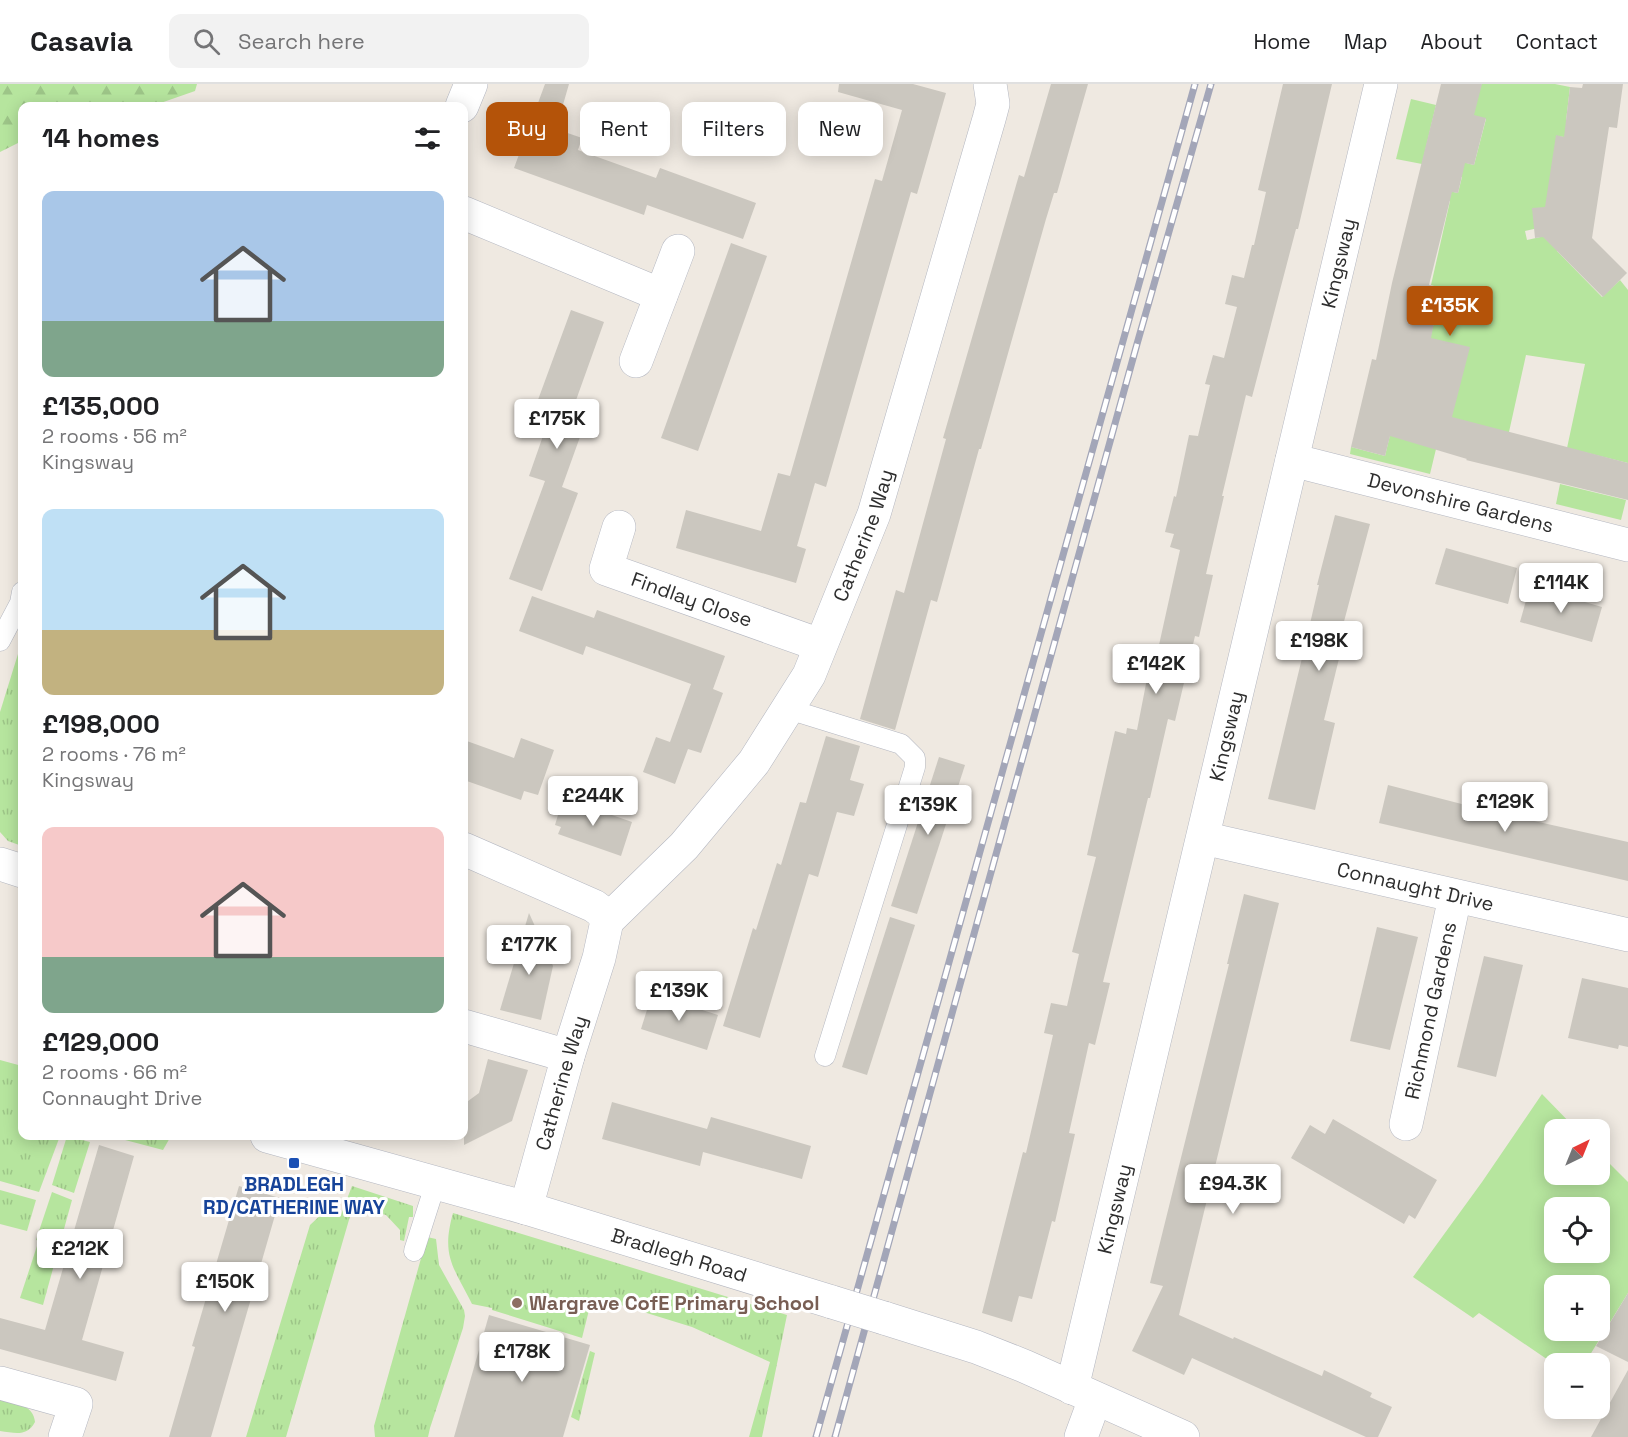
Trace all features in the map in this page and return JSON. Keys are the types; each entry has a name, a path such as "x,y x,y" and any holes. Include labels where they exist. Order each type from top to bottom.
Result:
{"street":[{"path":"464,102 471,84"},
{"name":"Catherine Way","path":"526,1208 568,1056 599,958 607,921 684,846 754,762 809,675 874,514 989,119 993,104 990,84"},
{"name":"Kingsway","path":"1081,1437 1083,1393 1131,1132 1203,838 1381,84"},
{"path":"468,215 661,295"},
{"path":"636,361 678,251"},
{"name":"Devonshire Gardens","path":"1292,460 1628,545"},
{"name":"Findlay Close","path":"619,527 606,569 820,645"},
{"name":"Connaught Drive","path":"1203,838 1628,935"},
{"path":"468,851 594,906 602,912 607,921"},
{"path":"0,864 18,870"},
{"name":"Richmond Gardens","path":"1406,1124 1455,897"},
{"path":"468,1027 568,1056"},
{"name":"Bradlegh Road","path":"282,1140 526,1208 976,1347 1183,1437"},
{"path":"0,1383 76,1404 65,1437"}],"lane":[{"path":"0,641 18,607"},
{"path":"788,709 901,744 915,758 915,767 825,1056"},
{"path":"414,1251 436,1182"}],"green space":[{"path":"0,84 197,84 195,91 163,102 18,102 18,143 0,152"},
{"path":"1482,84 1555,84 1570,87 1566,121 1588,140 1556,136 1560,223 1525,231 1527,240 1567,231 1557,251 1602,297 1620,280 1628,290 1628,463 1567,448 1585,364 1526,355 1509,432 1436,449 1430,474 1350,454 1351,447 1385,456 1406,368 1430,339 1436,314 1432,312 1437,287 1431,285 1450,201 1431,187 1458,193 1462,177 1456,175 1459,161 1474,165 1486,119 1460,112"},
{"path":"1411,99 1436,105 1422,164 1396,159"},
{"path":"1560,484 1626,500 1621,520 1556,504"},
{"path":"18,654 18,845 8,841 0,832 0,712"},
{"path":"0,1060 18,1065 18,1140 58,1140 39,1192 0,1181"},
{"path":"1542,1094 1566,1119 1544,1119 1544,1185 1610,1185 1610,1164 1628,1182 1628,1293 1610,1322 1610,1275 1544,1275 1544,1341 1599,1341 1591,1353 1544,1353 1544,1357 1479,1313 1473,1318 1413,1277"},
{"path":"66,1140 90,1142 74,1193 52,1185"},
{"path":"125,1140 169,1140 163,1150"},
{"path":"352,1186 413,1206 413,1217 409,1217 404,1241 400,1240 400,1230 386,1215 353,1206 286,1437 246,1437 310,1225 326,1210 340,1217"},
{"path":"0,1190 36,1200 27,1231 0,1224"},
{"path":"52,1192 72,1200 59,1247 36,1240"},
{"path":"453,1213 787,1315 762,1437 749,1437 770,1362 692,1327 595,1297 592,1298 582,1338 492,1310 492,1308 472,1304 454,1270 449,1251 448,1240"},
{"path":"427,1237 436,1239 439,1265 464,1310 463,1328 428,1437 375,1437 374,1426"},
{"path":"37,1246 57,1254 43,1305 20,1298"},
{"path":"590,1351 595,1353 579,1421 571,1417"},
{"path":"0,1397 17,1402 31,1411 35,1422 32,1427 20,1433 0,1431"}],"building":[{"path":"545,84 569,84 564,102 538,102"},
{"path":"839,84 913,84 946,93 917,194 911,192 826,487 815,483 797,546 806,549 796,583 676,548 686,510 761,531 778,473 790,476 875,179 882,181 902,110 883,105 883,102 874,102 838,92"},
{"path":"1051,84 1088,84 1057,193 1054,193 1046,219 937,602 931,600 895,730 860,719 896,590 904,593 946,439 943,438 1019,175 1024,177"},
{"path":"1283,84 1332,84 1298,229 1296,229 1252,397 1246,395 1206,574 1213,575 1199,637 1195,636 1175,721 1168,719 1103,982 1110,983 1095,1045 1089,1043 1069,1133 1075,1134 1055,1222 1052,1221 1032,1299 1019,1296 1012,1322 982,1313 1023,1152 1026,1153 1053,1035 1044,1033 1051,1003 1067,1006 1079,954 1072,952 1096,857 1087,855 1115,731 1126,734 1127,728 1137,730 1152,653 1157,654 1180,550 1170,547 1174,534 1165,532 1174,496 1176,497 1189,435 1198,436 1210,385 1205,384 1213,355 1224,358 1237,307 1225,304 1232,275 1244,278 1252,245 1254,245 1266,192 1258,190"},
{"path":"1441,84 1482,84 1474,115 1486,118 1474,165 1465,163 1458,193 1452,192 1429,285 1437,287 1432,312 1436,313 1431,338 1470,347 1452,417 1628,463 1628,500 1466,460 1390,436 1385,456 1351,447 1372,359 1376,360 1392,283"},
{"path":"1583,84 1623,84 1617,128 1609,127 1592,238 1627,273 1603,297 1543,237 1535,238 1532,208 1545,207 1556,135 1564,137 1570,87 1582,88"},
{"path":"568,133 580,137 578,150 580,156 595,156 656,178 660,168 756,203 743,239 647,205 644,215 514,168 518,156 568,156"},
{"path":"731,243 767,256 698,451 661,438"},
{"path":"571,310 604,322 570,417 585,423 562,487 578,493 542,591 509,579 545,481 529,476 551,413 535,408"},
{"path":"1335,515 1370,524 1342,629 1346,630 1324,720 1335,723 1315,810 1268,799"},
{"path":"1446,548 1517,568 1508,604 1435,584"},
{"path":"1530,586 1602,607 1592,642 1520,622"},
{"path":"532,596 594,618 597,610 725,656 713,689 723,693 701,753 688,749 675,784 643,772 656,737 670,742 691,684 586,646 583,655 519,631"},
{"path":"826,736 860,746 850,780 864,784 854,816 837,812 818,877 809,874 760,1038 723,1026 753,928 756,930 777,863 781,865 800,802 806,803"},
{"path":"521,738 554,750 538,795 524,791 521,800 468,781 468,741 514,758"},
{"path":"939,757 965,765 917,914 891,906"},
{"path":"1388,785 1481,809 1628,842 1628,881 1379,823"},
{"path":"563,798 632,822 621,856 558,834 561,827 555,825"},
{"path":"1244,894 1279,903 1179,1315 1322,1376 1324,1370 1372,1393 1370,1397 1392,1407 1378,1437 1366,1437 1192,1358 1184,1375 1132,1351 1163,1286 1150,1283 1229,964 1227,964"},
{"path":"529,913 553,966 541,1020 500,1010"},
{"path":"890,917 915,925 867,1075 842,1067"},
{"path":"1377,927 1418,937 1390,1050 1350,1041"},
{"path":"1484,956 1523,965 1496,1077 1457,1067"},
{"path":"1582,978 1628,988 1628,1047 1619,1045 1618,1049 1568,1038"},
{"path":"652,994 718,1015 707,1050 641,1029"},
{"path":"488,1059 528,1070 512,1121 464,1145 464,1140 468,1140 468,1101 479,1093"},
{"path":"612,1102 707,1129 711,1117 811,1146 802,1179 703,1152 700,1166 602,1139"},
{"path":"1333,1119 1437,1180 1415,1219 1409,1215 1404,1224 1291,1158 1310,1125 1325,1134"},
{"path":"99,1145 134,1156 82,1340 124,1352 116,1381 0,1349 0,1318 45,1330"},
{"path":"239,1186 280,1198 211,1437 169,1437 195,1347 192,1346"},
{"path":"1628,1293 1628,1362 1596,1346 1599,1341 1610,1341 1610,1323"},
{"path":"489,1315 590,1345 563,1437 454,1437"},
{"path":"1628,1370 1628,1437 1591,1437 1601,1419 1610,1419 1610,1403"}],"railway":[{"path":"816,1437 1195,84"},
{"path":"835,1437 1211,84"}],"place":[{"name":"BRADLEGH RD/CATHERINE WAY","path":"294,1163"},
{"name":"Wargrave CofE Primary School","path":"517,1303"}]}
